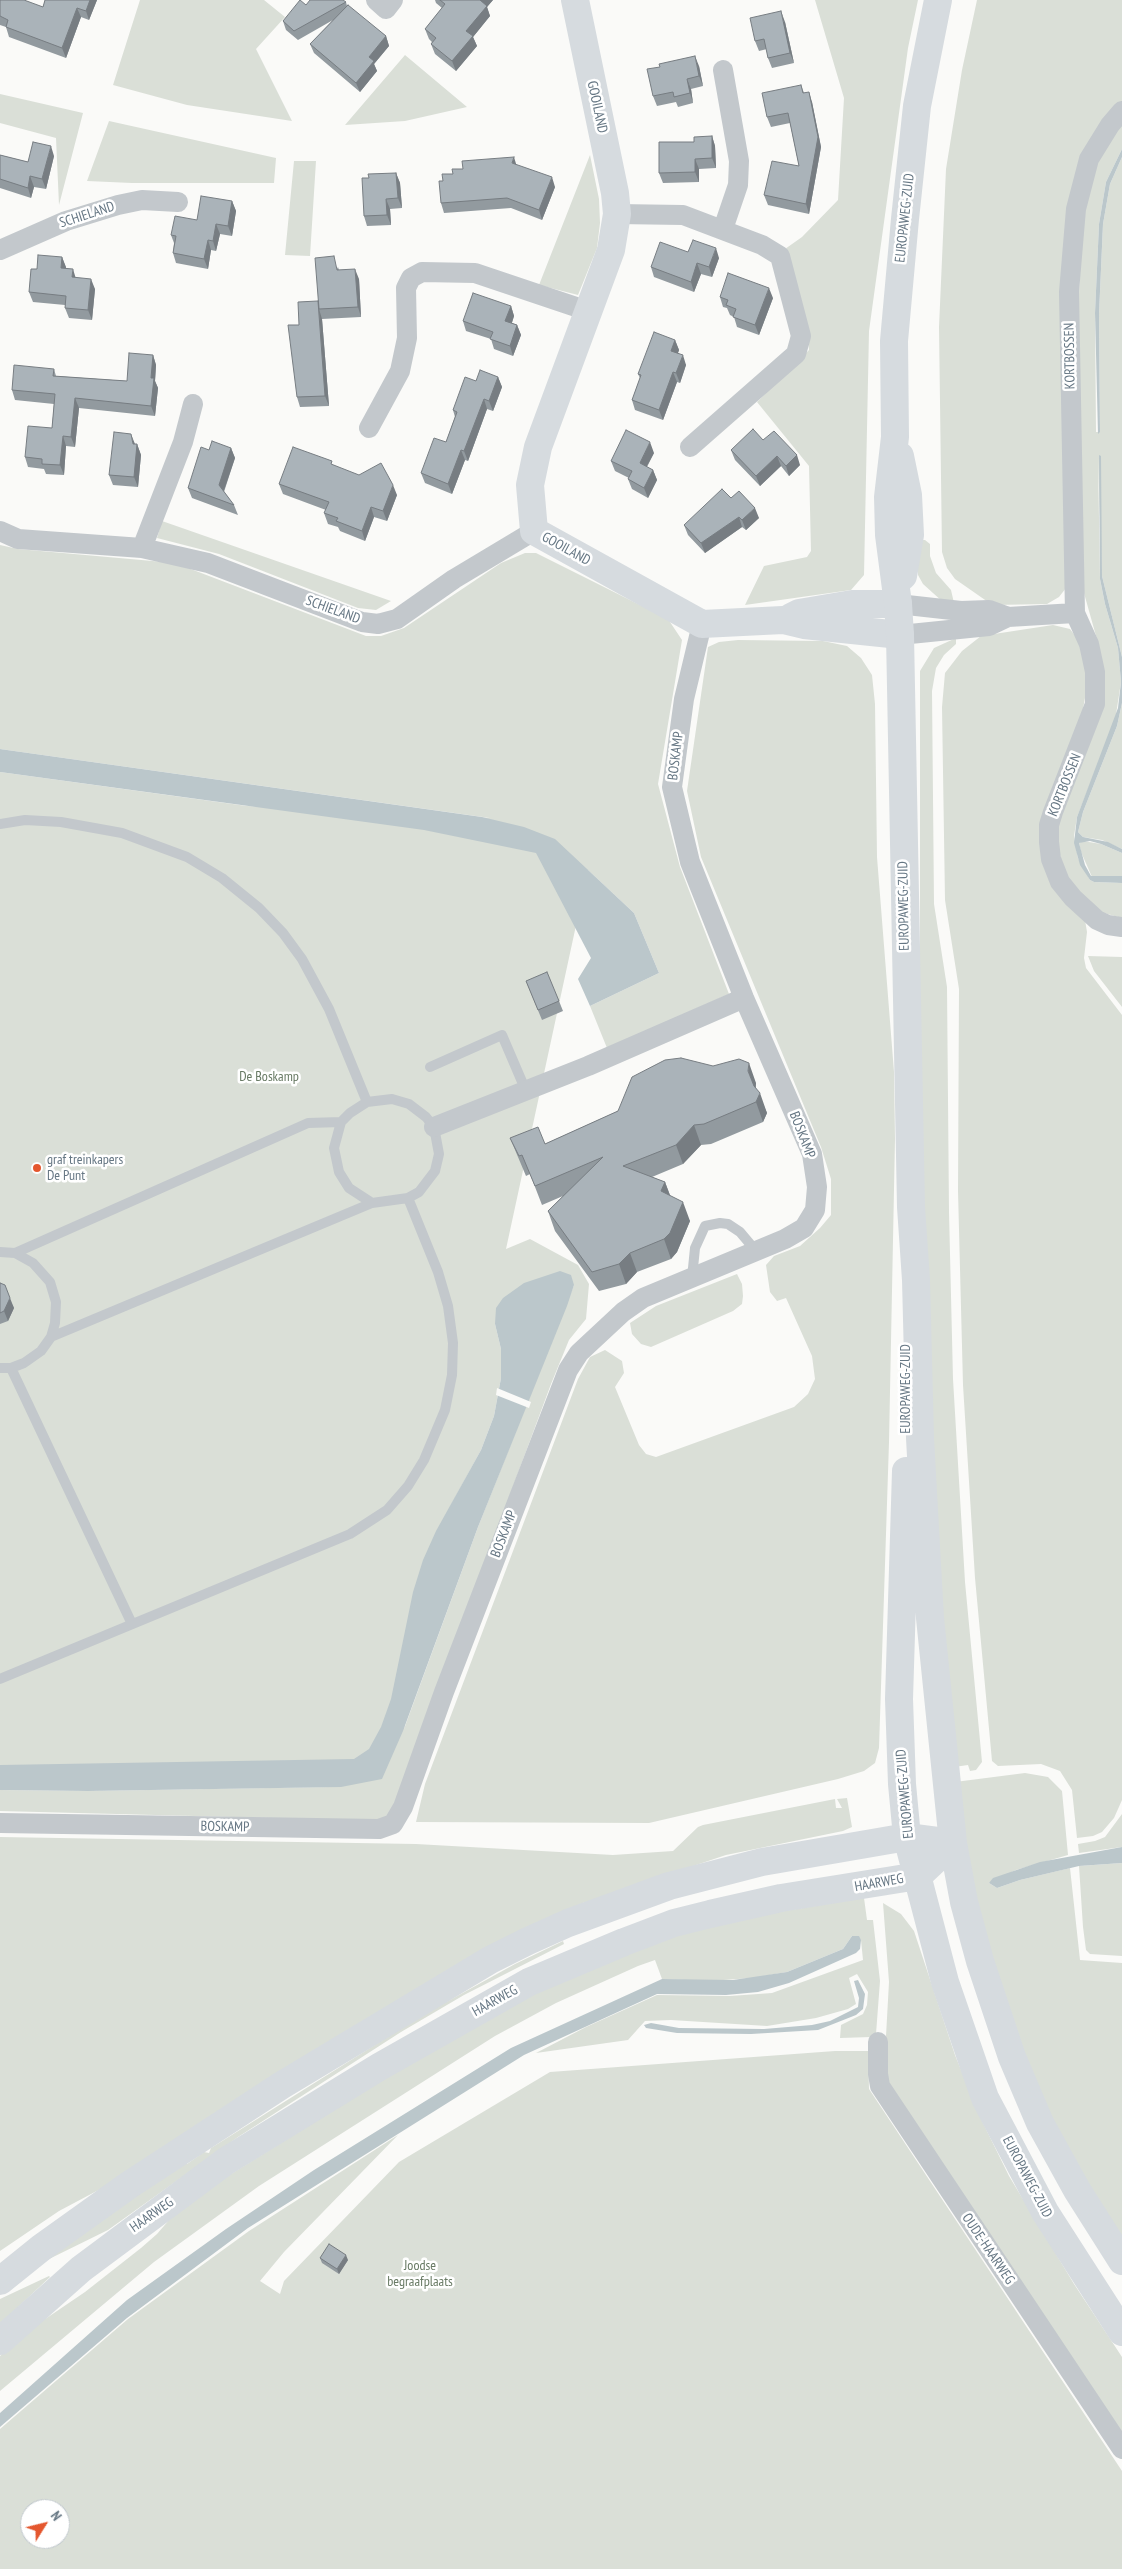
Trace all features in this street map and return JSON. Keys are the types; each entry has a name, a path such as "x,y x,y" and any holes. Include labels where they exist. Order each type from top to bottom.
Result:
{"main road":[{"name":"GOOILAND","path":"575,0 616,193 617,214 611,250 538,447 530,485 534,531 702,624"},
{"name":"EUROPAWEG-ZUID","path":"938,0 917,106 894,341 896,437 908,495 910,535 898,604 911,1207 916,1280 920,1438 930,1618 953,1843 964,1902 980,1961 1012,2057 1040,2123 1077,2190 1122,2261"},
{"path":"783,620 800,613 852,604 898,604"},
{"path":"702,624 783,620 804,625 900,635"},
{"name":"EUROPAWEG-ZUID","path":"911,1207 905,1284 907,1425 899,1699 902,1784 907,1837 945,1982 985,2098 1045,2212 1122,2332"},
{"path":"0,2281 41,2248 122,2190 393,2016 490,1960 568,1923 669,1886 762,1862 907,1837 953,1843"},
{"name":"HAARWEG","path":"0,2341 80,2269 226,2161 371,2072 529,1982 641,1936 710,1914 781,1898 918,1876 953,1843"}],"street":[{"path":"376,0 386,9 393,0"},
{"path":"723,70 740,161 738,185 723,229"},
{"name":"KORTBOSSEN","path":"1122,111 1110,125 1089,159 1076,209 1069,292 1075,613 1089,644 1095,672 1095,704 1049,825 1051,859 1060,882 1083,910 1108,925 1122,927"},
{"name":"SCHIELAND","path":"0,250 66,221 118,205 142,200 178,202"},
{"path":"617,214 683,215 762,245 780,256 801,336 796,354 690,447"},
{"path":"369,428 400,371 408,338 406,288 411,278 422,272 475,273 588,311"},
{"path":"142,548 183,442 193,404"},
{"name":"SCHIELAND","path":"0,531 18,539 142,548 208,564 362,622 378,624 397,619 454,579 534,531"},
{"path":"898,604 961,610 989,610 1008,617"},
{"path":"900,635 932,634 989,626 1008,617 1075,613"},
{"name":"BOSKAMP","path":"0,1823 380,1829 393,1824 403,1807 444,1692 568,1370 580,1353 623,1312 643,1298 756,1251 804,1228 814,1210 817,1187 812,1154 744,998 690,862 672,788 684,699 702,624"},
{"path":"434,1127 526,1091 744,998"},
{"name":"OUDE-HAARWEG","path":"878,2042 878,2074 884,2093 1122,2449"}],"lane":[{"path":"0,824 25,820 61,822 122,833 187,857 222,878 259,908 283,934 302,959 330,1009 367,1102"},
{"path":"430,1067 502,1035 526,1091"},
{"path":"51,1337 372,1203 408,1198 428,1183 435,1171 439,1154 434,1127 426,1117 409,1104 392,1099 367,1102 342,1122 334,1148 339,1172 349,1188 372,1203"},
{"path":"15,1253 308,1123 342,1122"},
{"path":"0,1679 350,1534 387,1510 408,1486 424,1460 445,1410 452,1375 453,1343 448,1306 443,1289 408,1198"},
{"path":"692,1278 695,1248 705,1226 720,1223 728,1224 740,1232 756,1251"},
{"path":"0,1252 15,1253 33,1263 50,1282 56,1302 55,1323 51,1337 40,1350 24,1363 11,1368 0,1368"},
{"path":"11,1368 132,1624"}],"green space":[{"path":"140,0 264,0 285,17 256,49 292,121 187,105 113,85"},
{"path":"815,0 918,0 908,48 869,331 864,575 851,590 745,605 764,566 807,557 811,551 809,466 757,402 809,350 808,338 785,249 802,237 838,200 844,98"},
{"path":"977,0 1122,0 1122,101 1105,118 1082,156 1066,588 1059,597 1047,604 995,605 988,602 955,579 947,568 942,552 939,327 946,169 962,70"},
{"path":"405,55 467,107 405,121 345,125"},
{"path":"0,94 83,113 59,205 56,138 0,123"},
{"path":"109,121 276,158 274,183 132,183 87,181"},
{"path":"1122,123 1122,149 1106,182 1099,224 1095,313 1096,432 1100,432 1099,314 1103,224 1110,184 1122,157 1122,657 1102,576 1098,458 1100,579 1118,648 1121,682 1115,721 1077,817 1074,836 1078,858 1090,880 1094,882 1122,883 1122,918 1100,912 1070,882 1063,867 1056,838 1098,643 1082,586 1078,321 1081,238 1084,212 1095,165"},
{"path":"590,155 599,199 600,223 597,248 578,295 539,285"},
{"path":"294,161 316,161 310,256 285,255"},
{"path":"162,521 391,601 376,610 358,608 219,554 157,538"},
{"path":"916,540 925,540 930,544 930,556 936,573 951,590 954,603 943,602 923,584 918,575"},
{"name":"De Boskamp","path":"0,545 18,549 175,563 366,636 381,636 404,628 501,563 525,553 536,553 668,619 682,640 658,784 680,867 729,994 607,1048 590,1006 659,973 634,913 588,870 506,1249 530,1239 578,1265 589,1284 586,1319 569,1340 551,1384 389,1821 0,1811 0,1790 88,1791 330,1787 0,1774 0,772 247,806 490,818 0,749","holes":["574,1285 478,1527 404,1729 451,1505 481,1450 494,1416 501,1378 501,1349 495,1324"]},
{"path":"1053,625 1070,629 1080,642 1086,671 1085,698 1083,709 1043,816 1085,920 1087,932 1084,958 1086,968 1122,1015 1122,1800 1114,1818 1102,1832 1093,1836 1077,1838 1072,1790 1060,1771 1041,1764 998,1766 992,1761 975,1578 963,1385 958,1191 959,989 945,900 942,707 945,673 962,651 981,636"},
{"path":"956,638 956,644 944,655 936,668 932,691 934,904 947,987 953,1379 965,1582 982,1762 976,1770 970,1771 968,1765 954,1767 930,1508 920,1070 920,671 934,648"},
{"path":"738,640 823,641 847,646 861,658 872,675 875,704 877,857 894,1072 895,1139 889,1442 879,1748 875,1763 864,1771 838,1779 649,1823 416,1822 425,1784 578,1379 590,1357 605,1350 622,1361 624,1373 615,1387 639,1445 646,1454 656,1457 794,1407 808,1394 815,1379 812,1356 786,1298 777,1301 770,1292 766,1265 774,1256 800,1246 831,1215 831,1179 821,1147 701,857 687,791 708,647 719,642"},
{"path":"1122,703 1122,849 1102,840 1083,837 1078,832 1083,812 1117,726"},
{"path":"1083,841 1101,844 1122,853 1122,876 1092,877 1081,852 1079,843"},
{"path":"1088,956 1122,957 1122,1007 1094,971"},
{"path":"737,1274 742,1284 743,1296 742,1304 733,1311 651,1347 641,1344 632,1334 630,1323 656,1306"},
{"path":"1025,1773 1048,1777 1062,1791 1068,1855 1016,1870 989,1883 997,1888 1020,1880 1070,1868 1080,1960 1122,1963 1122,2241 1098,2204 1053,2120 1021,2046 980,1916 955,1782"},
{"path":"847,1798 852,1827 843,1831 726,1855 583,1903 125,2176 59,2211 0,2251 0,1837 416,1844 613,1855 673,1851 698,1827 703,1825 835,1799 836,1808 842,1808 837,1799"},
{"path":"1122,1814 1122,1847 1079,1853 1078,1844 1105,1837"},
{"path":"1122,1863 1122,1956 1090,1954 1086,1950 1083,1927 1079,1866"},
{"path":"864,1898 867,1920 873,1920 880,1981 876,2034 871,2037 840,2038 841,2025 863,2014 867,2005 868,1992 857,1974 849,1978 856,2004 848,2009 816,2018 767,2026 671,2020 645,2021 628,2040 536,2053 586,2027 657,1995 730,1996 772,1993 863,1960 861,1940 852,1936 843,1949 787,1972 752,1978 709,1981 662,1979 655,1960 638,1966 556,2003 495,2036 259,2186 154,2262 0,2391 0,2356 29,2330 85,2292 141,2248 157,2234 176,2212 223,2179 418,2058 549,1985 699,1925"},
{"path":"883,1903 901,1914 914,1931 955,2055 981,2119 1009,2176 1074,2284 1122,2357 1122,2437 886,2081 889,1982"},
{"path":"563,1941 564,1944 464,1995 401,2032 238,2137 108,2230 43,2262 185,2163 187,2164 204,2152 209,2153 211,2148 421,2016 515,1964"},
{"name":"Joodse begraafplaats","path":"835,2051 868,2051 869,2089 1122,2471 1122,2569 0,2569 0,2429 128,2319 249,2231 398,2135 284,2252 260,2281 280,2294 284,2281 399,2162 550,2072"},
{"path":"50,2277 0,2324 0,2299"}],"shaded area":[{"path":"1122,149 1122,157 1110,184 1103,224 1099,314 1100,432 1098,434 1095,313 1099,224 1106,182"},
{"path":"1099,455 1101,456 1102,576 1122,657 1122,703 1117,726 1083,812 1078,832 1083,837 1108,842 1122,849 1122,853 1090,841 1079,843 1085,865 1091,876 1122,876 1122,883 1094,882 1090,880 1080,865 1074,843 1077,817 1118,708 1121,682 1118,648 1100,579"},
{"path":"0,749 482,817 524,827 555,839 634,913 659,973 590,1006 578,979 591,958 536,853 424,830 0,772"},
{"path":"560,1271 571,1275 574,1285 567,1306 478,1527 403,1731 382,1779 341,1787 88,1791 0,1790 0,1765 354,1759 369,1749 381,1727 391,1699 413,1592 423,1560 436,1531 481,1450 494,1416 501,1378 501,1349 495,1324 496,1308 503,1298 524,1283"},
{"path":"1122,1847 1122,1863 1079,1866 1020,1880 997,1888 989,1883 993,1878 1040,1862"},
{"path":"852,1936 859,1936 861,1940 860,1949 856,1953 789,1983 758,1992 726,1995 657,1994 524,2055 248,2228 127,2318 0,2427 0,2413 127,2300 226,2229 314,2170 511,2048 662,1979 733,1980 787,1972 843,1949"},
{"path":"858,1980 865,1994 863,2009 856,2015 818,2030 751,2034 677,2033 646,2028 644,2025 651,2023 679,2028 764,2029 812,2025 830,2021 858,2007 859,1998 854,1981"}],"pier":[{"path":"497,1388 531,1402 529,1408 496,1395"}],"building":[{"path":"0,0 24,0 43,7 45,0 90,0 86,11 77,8 62,48 6,27 8,20 0,16"},
{"path":"300,0 306,5 310,0 343,0 346,2 294,31 283,21"},
{"path":"440,0 480,0 487,6 466,31 473,36 452,61 431,44 436,38 425,29 445,4"},
{"path":"348,5 386,36 369,57 374,61 356,83 310,44"},
{"path":"781,11 790,53 768,58 764,39 755,41 750,18"},
{"path":"695,56 699,76 687,79 690,93 674,97 673,92 653,96 647,69 660,67 659,64"},
{"path":"801,85 803,93 809,92 818,137 806,204 764,195 772,161 799,166 788,113 767,117 762,93"},
{"path":"712,136 712,158 695,159 695,172 659,173 659,142 694,142 694,137"},
{"path":"33,142 51,146 42,179 30,176 28,188 0,179 0,155 28,162"},
{"path":"514,157 512,163 552,177 539,210 507,198 441,203 439,181 443,181 442,174 453,174 452,169 463,169 462,161"},
{"path":"396,173 398,198 386,199 387,215 364,216 362,178 369,178 368,174"},
{"path":"201,196 232,201 228,226 216,224 213,241 208,240 204,259 173,253 176,236 171,235 175,216 197,220"},
{"path":"693,240 716,248 709,267 697,263 691,282 651,267 660,242 688,252"},
{"path":"38,255 62,257 61,268 73,269 72,277 91,279 88,310 65,308 66,296 29,292 31,269 37,269"},
{"path":"334,256 337,270 355,269 358,307 319,309 315,258"},
{"path":"728,273 769,288 755,325 733,317 736,309 726,305 728,300 720,297"},
{"path":"473,293 511,306 505,321 517,325 510,346 490,339 493,332 463,321"},
{"path":"318,301 325,396 297,397 288,325 299,325 298,302"},
{"path":"654,332 675,340 671,351 683,355 676,373 673,372 659,410 632,400 641,375 638,374"},
{"path":"129,353 153,355 151,378 154,378 151,406 75,398 71,437 63,436 60,465 42,464 42,459 25,457 28,426 52,428 55,394 12,390 14,365 54,369 53,376 127,381"},
{"path":"480,370 498,377 489,401 484,399 464,451 461,450 448,484 421,473 434,438 446,442 457,412 453,410 465,377 476,381"},
{"path":"753,429 763,440 774,431 797,455 786,466 777,456 756,476 731,450"},
{"path":"626,430 650,442 640,463 653,470 644,488 628,479 632,471 611,461"},
{"path":"114,432 131,434 133,444 137,444 134,477 109,475"},
{"path":"212,441 231,448 219,485 234,505 188,488 201,447 209,450"},
{"path":"293,447 332,461 331,464 359,475 381,463 393,485 383,511 371,507 362,531 336,521 338,518 324,513 329,502 279,484"},
{"path":"722,489 731,498 739,491 755,508 742,520 739,517 701,543 684,525"},
{"path":"547,972 559,1001 538,1010 526,981"},
{"path":"681,1058 713,1066 739,1059 749,1063 748,1071 754,1086 760,1093 756,1102 704,1124 694,1125 676,1145 623,1166 665,1182 661,1191 683,1202 670,1233 664,1239 630,1253 619,1264 592,1272 548,1211 603,1157 535,1186 522,1155 519,1156 510,1138 538,1127 545,1144 618,1111 632,1077 665,1060"},
{"path":"0,1283 5,1285 10,1298 4,1311 0,1313"},
{"path":"329,2244 346,2255 337,2269 320,2258"}],"place":[{"name":"graf treinkapers De Punt","path":"37,1168"}]}
